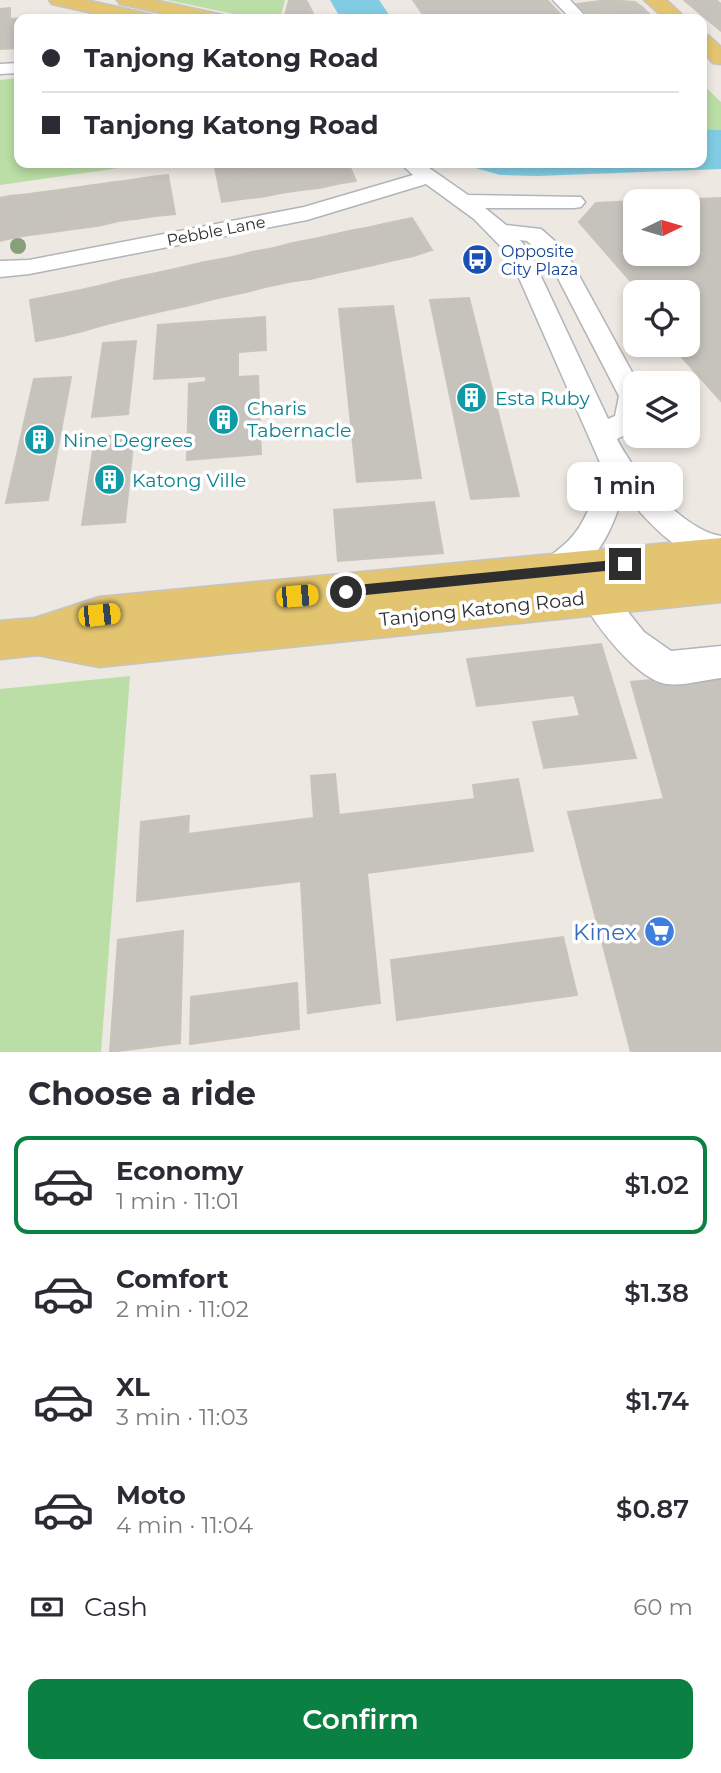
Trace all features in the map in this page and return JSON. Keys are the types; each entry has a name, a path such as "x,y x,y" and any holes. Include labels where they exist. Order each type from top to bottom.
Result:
{"main road":[{"path":"59,0 123,14"},
{"path":"127,0 193,14"},
{"path":"654,0 671,14"},
{"name":"Tanjong Katong Road","path":"18,639 99,615 721,555"},
{"name":"Tanjong Katong Road","path":"18,639 99,648 721,585"}],"street":[{"path":"561,0 575,14"},
{"path":"416,168 467,201 503,232 519,253 616,467 677,533 707,547 721,549"},
{"name":"Pebble Lane","path":"0,269 29,267 307,213 428,177"},
{"path":"467,201 574,202"},
{"path":"503,232 533,234 557,255 632,396 627,422 601,434"},
{"path":"554,571 578,554 590,539 601,517 616,467"},
{"path":"597,597 632,643 666,668 721,662"}],"green space":[{"path":"167,0 285,0 281,14 234,14"},
{"path":"14,79 14,168 119,168 0,185 0,80"},
{"path":"707,89 721,102 721,130 707,129"},
{"path":"130,676 101,1052 0,1052 0,689"}],"water":[{"path":"330,0 379,0 389,14 338,14"},
{"path":"707,129 721,130 721,169 500,175 476,168 707,168"}],"building":[{"path":"289,0 306,0 313,14 285,14"},
{"path":"413,0 547,0 560,14 423,14"},
{"path":"608,0 635,2 582,9 577,4"},
{"path":"684,0 716,0 721,4 721,31 707,19 707,14 701,14"},
{"path":"635,2 642,7 595,14 587,14 582,9"},
{"path":"642,7 648,13 640,14 595,14"},
{"path":"10,8 10,19 14,19 14,48 0,49 0,9"},
{"path":"215,168 235,168 243,199 222,202"},
{"path":"235,168 253,168 261,197 243,199"},
{"path":"253,168 274,168 281,193 261,197"},
{"path":"274,168 295,168 302,190 281,193"},
{"path":"295,168 312,168 319,188 302,190"},
{"path":"312,168 331,168 337,184 319,188"},
{"path":"331,168 350,168 356,181 337,184"},
{"path":"168,175 175,214 156,216 151,177"},
{"path":"151,177 156,216 135,219 131,180"},
{"path":"131,180 135,219 119,221 115,182"},
{"path":"115,182 119,221 97,226 94,185"},
{"path":"94,185 97,226 74,229 73,188"},
{"path":"73,188 74,229 52,232 52,191"},
{"path":"52,191 52,232 29,235 30,194"},
{"path":"30,194 29,235 8,239 10,196"},
{"path":"10,196 8,239 0,241 0,198"},
{"path":"721,198 721,401 700,377 700,371 694,371 682,357 700,357 700,280 630,280 579,222 596,203 623,202 623,266 700,266 700,199"},
{"path":"412,218 432,250 413,256 393,222"},
{"path":"393,222 413,256 390,261 371,227"},
{"path":"371,227 390,261 373,265 354,230"},
{"path":"354,230 373,265 350,270 332,235"},
{"path":"332,235 350,270 331,274 314,239"},
{"path":"314,239 331,274 310,279 293,243"},
{"path":"293,243 310,279 289,282 274,248"},
{"path":"274,248 289,282 265,287 252,252"},
{"path":"252,252 265,287 246,292 233,257"},
{"path":"233,257 246,292 218,298 205,262"},
{"path":"205,262 218,298 186,306 175,269"},
{"path":"175,269 186,306 162,311 152,274"},
{"path":"152,274 162,311 132,318 122,280"},
{"path":"122,280 132,318 107,324 99,286"},
{"path":"99,286 107,324 83,331 76,291"},
{"path":"76,291 83,331 63,336 56,295"},
{"path":"56,295 63,336 36,341 30,300"},
{"name":"Esta Ruby","path":"469,298 519,496 471,499 430,300"},
{"path":"393,306 421,478 357,482 339,309"},
{"name":"Charis Tabernacle","path":"265,317 266,350 238,352 238,377 258,376 261,454 187,460 189,384 206,382 206,376 154,379 158,325"},
{"name":"Katong Ville","path":"136,341 128,414 92,417 103,343"},
{"name":"Nine Degrees","path":"71,377 48,500 6,503 34,379"},
{"name":"Katong Ville","path":"134,435 125,522 82,525 95,437"},
{"path":"434,502 443,553 338,561 334,510"},
{"path":"601,644 636,758 544,768 533,722 580,716 574,695 477,706 467,659"},
{"name":"Kinex","path":"721,674 721,1052 631,1052 568,812 664,799 631,682"},
{"path":"721,683 721,721 707,685"},
{"path":"335,774 339,815 475,799 473,785 518,779 533,851 367,873 380,1003 308,1013 301,881 137,901 141,822 189,816 188,834 314,818 311,776"},
{"path":"183,931 180,1043 110,1052 118,940"},
{"path":"563,937 577,995 397,1020 391,960"},
{"path":"297,983 299,1029 190,1044 191,997"}],"place":[{"name":"Opposite City Plaza","path":"478,260"},
{"name":"Esta Ruby","path":"472,398"},
{"name":"Charis Tabernacle","path":"224,419"},
{"name":"Nine Degrees","path":"40,440"},
{"name":"Katong Ville","path":"109,480"},
{"name":"Kinex","path":"660,932"}],"route":[{"path":"346,592 625,564"}]}
